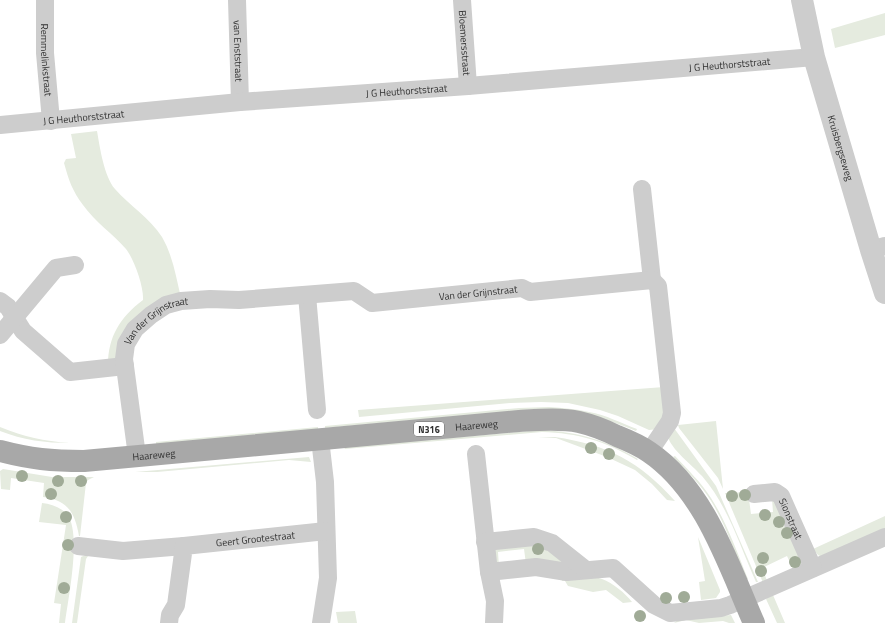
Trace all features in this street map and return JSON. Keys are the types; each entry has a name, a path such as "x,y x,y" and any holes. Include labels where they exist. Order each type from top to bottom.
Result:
{"main road":[{"name":"Haareweg","path":"0,451 26,458 57,461 84,461 519,421 553,420 579,422 624,439 649,452 672,470 688,489 703,512 754,623"}],"street":[{"name":"Remmelinkstraat","path":"45,0 45,53 51,121"},
{"name":"van Enststraat","path":"237,0 240,102"},
{"name":"Bloemersstraat","path":"462,0 468,86"},
{"name":"Kruisbergseweg","path":"802,0 814,57 878,248 885,293"},
{"name":"J G Heuthorststraat","path":"0,125 240,102 468,86 814,57"},
{"path":"642,189 652,280 658,286 672,413 670,421 649,452"},
{"path":"0,335 56,268 75,265"},
{"name":"Van der Grijnstraat","path":"137,456 124,359 126,344 135,329 150,315 166,305 181,301 210,299 240,300 354,291 372,303 522,288 530,292 652,280"},
{"path":"306,295 317,410"},
{"path":"0,301 8,308 23,331 70,372 125,366"},
{"path":"320,439 325,482 328,578 321,623"},
{"path":"476,454 485,542 495,601 494,623"},
{"name":"Sionstraat","path":"754,494 775,492 781,496 813,568"},
{"name":"Geert Grootestraat","path":"78,546 123,551 326,531"},
{"path":"485,542 534,537 552,543 586,570"},
{"path":"489,572 536,567 567,572 613,568 654,605 666,618 721,608 885,537"},
{"path":"169,623 170,615 176,605 184,546"}],"shaded area":[{"path":"885,13 885,35 835,48 831,29"},
{"path":"97,131 103,162 111,183 121,195 152,224 166,244 172,259 181,298 168,301 120,359 108,365 110,345 117,328 128,313 143,300 143,294 138,273 126,249 93,217 83,205 71,185 64,163 66,159 76,158 71,134"},
{"path":"664,387 667,412 658,429 649,430 618,416 600,410 568,403 510,403 359,417 358,410"},
{"path":"549,407 574,409 595,413 637,429 636,431 611,421 576,412 537,409 325,428 325,426 519,408"},
{"path":"716,421 723,489 718,478 678,425"},
{"path":"0,427 34,438 70,443 43,442 26,439 0,431"},
{"path":"318,427 318,429 156,444 156,442"},
{"path":"674,428 716,486 758,582 756,582 733,527 719,500 702,476 677,452 670,442 668,437"},
{"path":"541,430 568,433 592,438 626,452 638,459 637,460 625,453 591,439 568,434 542,432 345,449 344,447"},
{"path":"555,437 591,445 607,450 621,457 649,475 675,501 667,500 652,484 635,470 607,457 556,438 538,438"},
{"path":"675,456 703,487 717,508 748,579 746,580 726,529 711,501 689,473 673,457"},
{"path":"309,457 311,462 289,460 157,472 135,472"},
{"path":"3,469 52,477 94,477 86,483 80,536 69,509 59,501 43,497 44,483 11,478 10,490 1,489 0,471"},
{"path":"748,492 751,514 773,512 772,499 776,499 802,561 794,571 787,556 762,568 768,583 764,585 725,493"},
{"path":"42,503 61,509 67,514 71,523 74,551 65,623 59,623 61,604 54,603 66,525 39,522"},
{"path":"885,516 885,531 822,557 813,549"},
{"path":"698,537 720,590 716,598 701,600 699,582 705,581"},
{"path":"532,542 572,564 526,564 524,549 498,552 499,567 496,567 494,549"},
{"path":"90,553 86,559 77,623 72,623 81,557"},
{"path":"561,577 588,577 602,579 626,595 632,602 623,603 606,590 593,592 568,586 565,581 562,581"},
{"path":"773,595 785,623 777,623 766,599"},
{"path":"355,611 357,623 338,623 336,612"},
{"path":"731,615 735,623 723,621 699,623 686,620 674,623 679,619"}]}
